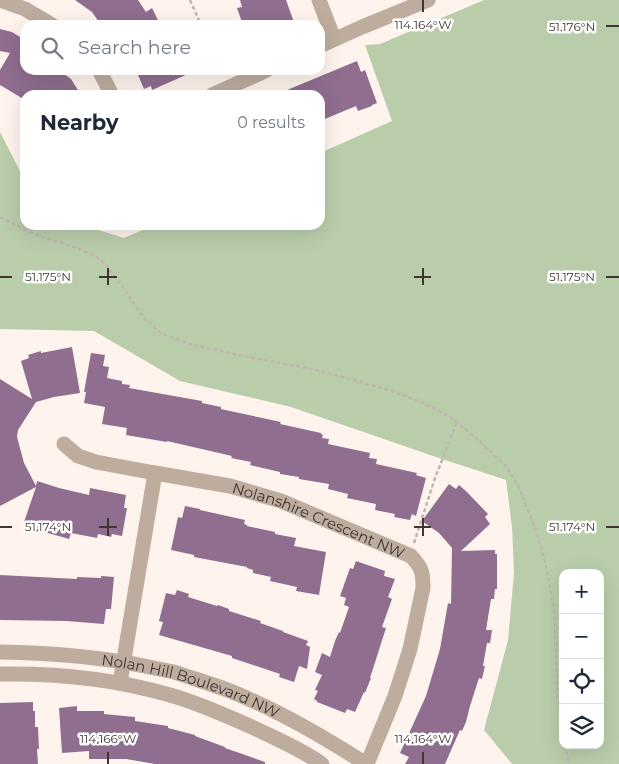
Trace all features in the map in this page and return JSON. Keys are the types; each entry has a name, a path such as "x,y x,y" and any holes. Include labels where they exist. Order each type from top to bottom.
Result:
{"street":[{"path":"0,0 43,20"},
{"path":"319,0 323,20"},
{"path":"327,43 428,0"},
{"path":"102,75 109,90"},
{"path":"223,90 256,75"},
{"name":"Nolanshire Crescent NW","path":"64,444 78,456 96,462 230,486 282,501 411,556 420,566 423,578 410,649 395,696 366,764"},
{"path":"120,683 155,473"},
{"name":"Nolan Hill Boulevard NW","path":"0,652 58,654 123,662 172,672 234,692 281,714 327,739 366,764"},
{"name":"Nolan Hill Boulevard NW","path":"0,674 86,678 120,683 170,695 220,712 276,738 322,764"}],"path":[{"path":"190,0 199,20"},
{"path":"0,218 20,227"},
{"path":"26,230 80,249 106,264 145,319 161,333 188,344 325,372 392,391 421,402 457,422 506,466 520,489 545,562 553,602 556,688 559,708"},
{"path":"411,556 435,478 457,422"},
{"path":"566,749 569,764"}],"green space":[{"path":"484,0 619,0 619,764 512,764 484,730 508,640 514,573 512,527 506,480 291,407 180,381 94,331 0,329 0,132 20,171 20,230 98,230 124,238 142,230 325,230 325,151 392,121 365,45 380,44"}],"building":[{"path":"75,0 138,0 146,12 152,8 158,20 98,20 92,12"},
{"path":"240,0 286,0 293,20 241,20 237,8 242,7"},
{"path":"0,29 12,32 20,37 20,75 66,75 71,79 78,90 20,90 20,97 0,85 0,70 10,53 0,51"},
{"path":"357,61 361,72 365,70 377,103 358,111 356,106 325,119 325,90 287,90"},
{"path":"138,75 186,75 152,90 151,86 144,89"},
{"path":"72,347 80,393 36,402 18,430 17,437 24,463 36,486 37,481 89,495 90,488 126,495 124,508 127,508 122,536 112,534 111,537 98,534 97,538 71,533 69,539 29,529 31,524 24,522 36,487 0,506 0,379 32,399 21,361 29,358 28,355 41,351 41,353"},
{"path":"91,353 105,355 103,366 109,367 107,378 122,381 122,384 130,385 129,388 202,401 202,403 221,407 221,409 321,433 323,435 322,438 329,439 328,444 370,453 369,458 377,459 376,464 417,473 416,475 426,478 416,516 412,514 410,520 394,517 395,514 375,510 376,504 347,498 348,494 328,489 329,484 280,474 280,472 250,465 251,462 231,458 232,456 167,441 126,435 127,428 102,424 105,407 84,403 86,392 84,392"},
{"path":"449,484 456,489 459,485 488,514 485,517 490,524 461,551 495,550 495,554 497,554 497,589 495,589 494,599 491,599 486,630 492,630 490,643 487,643 482,679 479,678 466,722 462,731 460,730 445,764 405,764 409,757 400,753 426,696 440,649 448,603 451,604 452,548 439,533 422,521"},
{"path":"185,506 245,520 244,524 247,526 296,538 294,546 326,552 319,595 296,591 297,587 270,581 271,577 253,573 253,570 247,567 194,557 194,555 171,550 178,517 182,518"},
{"path":"356,561 385,571 384,576 395,579 388,597 392,599 382,627 386,628 371,678 355,712 347,709 345,713 314,699 318,691 315,690 322,675 315,672 322,653 330,657 335,641 340,633 349,607 344,605 346,598 340,596 350,568 353,569"},
{"path":"0,575 77,579 77,577 114,577 111,609 106,609 104,624 66,621 0,620"},
{"path":"177,590 189,594 188,597 229,609 229,611 261,621 260,623 308,641 306,645 310,647 307,669 299,666 294,682 279,677 280,674 232,658 232,656 159,635 163,622 159,621 166,593 175,595"},
{"path":"33,702 35,727 38,727 38,764 0,764 0,703"},
{"path":"77,706 77,711 104,711 104,714 135,717 135,721 168,726 168,728 195,735 265,762 265,764 155,764 126,759 89,759 89,751 62,753 59,708"}]}
